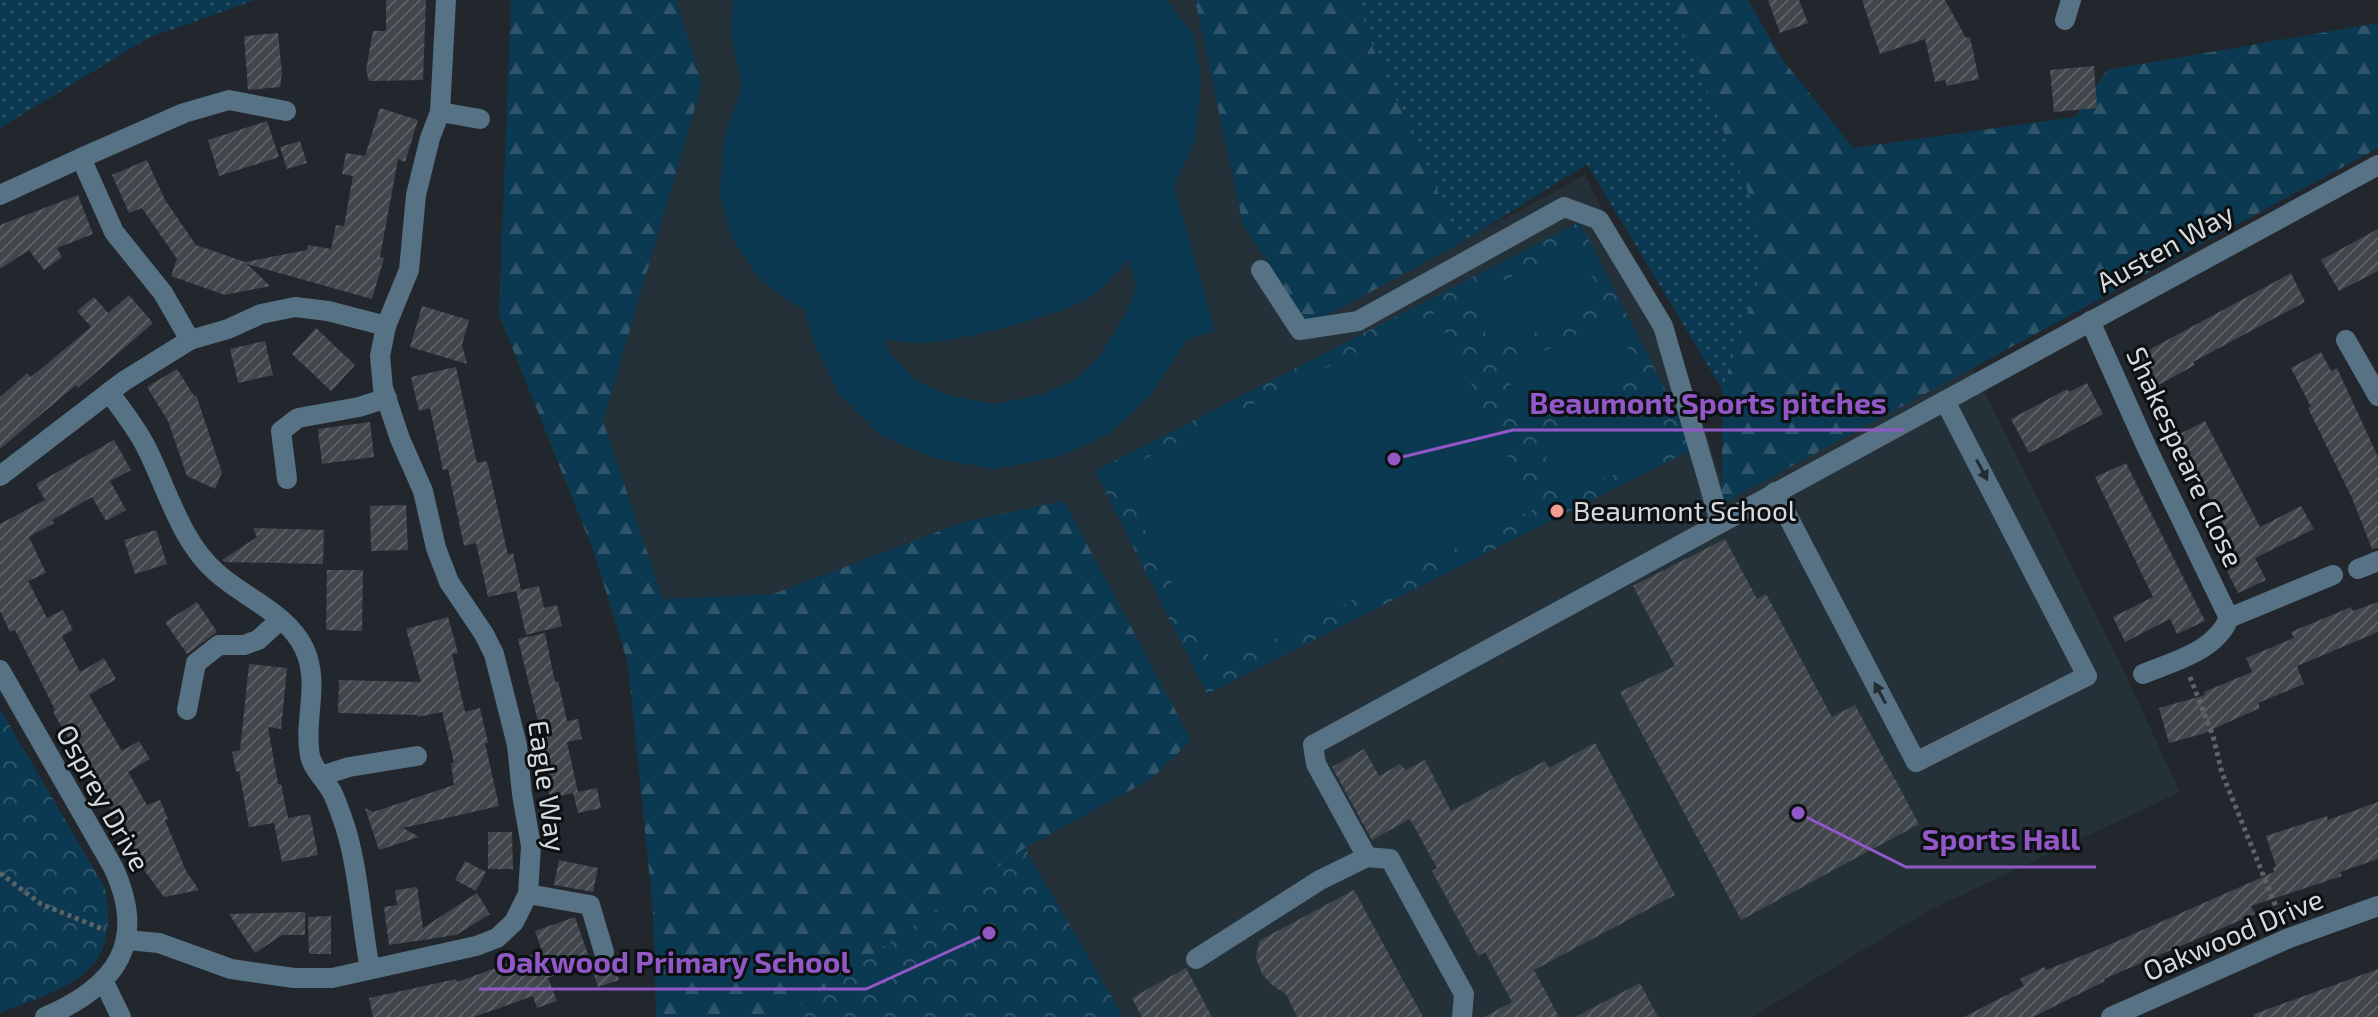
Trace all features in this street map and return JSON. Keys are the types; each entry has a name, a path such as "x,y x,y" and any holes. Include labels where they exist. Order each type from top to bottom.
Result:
{"street":[{"name":"Eagle Way","path":"128,940 159,943 231,969 294,978 332,978 476,946 497,938 514,922 528,894 531,846 517,745 494,654 449,582 436,548 423,491 400,439 387,398 380,356 386,326 409,270 416,195 440,112 446,0"},
{"path":"0,195 184,113 229,100 286,111"},
{"path":"440,112 480,119"},
{"path":"81,158 114,232 163,293 190,340"},
{"name":"Austen Way","path":"1367,857 1316,764 1313,745 2378,165"},
{"path":"1261,270 1300,330 1315,328 1358,321 1564,207 1599,220 1663,326 1720,522"},
{"path":"0,476 109,392 190,340 228,329 261,314 295,307 328,311 386,326"},
{"name":"Shakespeare Close","path":"2090,321 2229,618"},
{"path":"2346,340 2378,396"},
{"path":"109,392 147,449 189,538 217,573 249,594 302,644 311,664 313,697 307,737 311,761 333,793 345,828 370,969"},
{"path":"287,479 281,431 298,418 359,407 387,398"},
{"path":"1775,492 1916,762 2087,676 1945,401"},
{"path":"2358,569 2378,561"},
{"path":"2143,674 2183,658 2215,640 2224,631 2229,618 2333,575"},
{"path":"187,710 196,663 219,645 244,645 258,640 280,620"},
{"name":"Osprey Drive","path":"0,670 123,888 129,915 128,940"},
{"path":"321,776 349,767 417,756"},
{"path":"1196,959 1320,880 1367,857 1390,859 1464,994 1462,1017"},
{"path":"528,894 590,905 604,952"},
{"name":"Oakwood Drive","path":"2111,1017 2289,938 2378,906"},
{"path":"45,1017 90,993 103,980 128,940"},
{"path":"103,980 121,1017"}],"path":[{"path":"2183,658 2213,736 2222,773 2289,938"},
{"path":"0,873 41,904 128,940"}],"shaded area":[{"name":"Beaumont School","path":"676,0 1195,0 1243,225 1309,324 1585,175 1692,389 1722,481 1967,357 2122,667 2180,792 1928,911 1752,1017 783,1017 1025,848 1151,779 964,522 773,594 663,599 603,421 702,84"}],"green space":[{"path":"0,0 255,0 148,38 0,128"},
{"path":"511,0 676,0 702,84 603,421 663,599 773,594 964,522 1064,501 1191,740 1151,779 1025,848 783,1017 656,1017 653,911 628,664 594,552 499,315"},
{"path":"733,0 1167,0 1194,36 1201,78 1196,139 1174,186 1215,331 1187,340 1150,396 1108,435 1058,457 995,469 933,458 880,435 839,394 814,343 804,309 757,276 732,238 720,197 723,142 742,86 731,35","holes":["1129,260 1136,288 1100,356 1073,381 1040,395 994,404 951,396 917,381 892,356 884,340 937,342 1007,327 1055,312 1095,294"]},
{"path":"1195,0 1357,0 1374,51 1461,243 1309,325 1243,225"},
{"path":"1357,0 1670,0 1750,195 1764,264 1722,389 1587,164 1461,243 1374,51"},
{"path":"1670,0 1748,0 1782,59 1853,148 2075,117 2107,70 2378,23 2378,148 1722,504 1722,389 1764,264 1751,199"},
{"path":"1580,222 1695,448 1207,694 1095,471"},
{"path":"1575,244 1603,298 1496,353 1468,299"},
{"path":"1435,313 1534,509 1215,669 1116,473"},
{"path":"1612,317 1639,371 1532,426 1504,371"},
{"path":"1646,389 1674,444 1567,498 1540,444"},
{"path":"0,709 105,888 108,918 105,941 97,959 84,973 67,985 0,1013"},
{"path":"1025,848 1123,1017 783,1017"}],"building":[{"path":"386,0 426,0 423,80 369,81 366,70 373,31 386,31"},
{"path":"1768,0 1799,0 1808,23 1780,33"},
{"path":"1862,0 1945,0 1966,38 1970,37 1979,79 1947,86 1945,80 1935,82 1925,39 1880,54"},
{"path":"278,33 282,73 280,87 248,90 244,36"},
{"path":"2094,66 2097,108 2054,112 2050,70"},
{"path":"380,108 418,120 405,162 398,159 380,257 384,258 372,299 247,264 270,286 225,295 171,276 177,259 142,208 129,213 112,175 147,160 165,200 196,245 245,262 307,250 308,245 331,249 336,225 344,226 353,176 342,174 346,153 365,156"},
{"path":"267,121 279,157 219,176 208,140"},
{"path":"300,141 307,163 287,169 280,147"},
{"path":"78,195 93,234 57,248 62,257 44,270 29,250 0,269 0,225"},
{"path":"2378,229 2378,271 2339,291 2321,260"},
{"path":"2291,273 2305,302 2193,362 2195,365 2153,388 2136,357"},
{"path":"129,295 153,323 78,388 76,385 0,449 0,397 27,373 31,377 91,327 77,311 94,297 108,313"},
{"path":"422,306 469,320 462,345 467,364 410,347"},
{"path":"316,328 355,365 331,391 292,354"},
{"path":"265,341 273,375 238,383 230,349"},
{"path":"2321,352 2331,371 2337,368 2378,457 2378,548 2372,549 2352,498 2291,368"},
{"path":"456,367 477,463 486,461 488,465 508,555 513,553 521,590 539,586 544,608 557,605 562,626 526,635 516,591 488,597 476,543 464,546 448,469 443,470 430,408 419,411 411,377"},
{"path":"177,369 196,395 222,472 215,489 187,476 168,421 147,387"},
{"path":"2087,383 2103,414 2029,453 2011,419 2067,389 2069,392"},
{"path":"2205,421 2260,527 2301,506 2314,529 2255,558 2266,580 2238,593 2217,551 2233,543 2198,476 2192,479 2172,438"},
{"path":"370,422 374,457 322,464 318,429"},
{"path":"114,440 131,470 110,481 126,510 106,521 92,497 52,520 54,523 29,537 46,573 28,581 47,618 63,610 73,630 62,636 80,672 104,658 116,679 89,695 122,751 139,741 150,759 128,772 147,805 160,800 186,871 199,890 164,897 142,867 120,816 116,819 53,712 55,710 15,630 10,632 0,611 0,524 45,500 36,484"},
{"path":"2126,463 2205,621 2177,634 2170,619 2125,642 2113,617 2153,597 2095,477"},
{"path":"406,505 408,550 371,551 370,506"},
{"path":"253,528 324,530 323,564 224,562 222,560 257,537"},
{"path":"156,530 167,564 135,574 124,540"},
{"path":"1725,539 1757,599 1766,594 1832,717 1855,705 1919,824 1741,920 1620,692 1675,666 1633,586"},
{"path":"327,570 363,570 362,631 326,630"},
{"path":"197,602 217,632 187,654 165,622"},
{"path":"2378,602 2378,632 2297,666 2304,684 2258,703 2260,708 2202,734 2169,743 2159,708 2205,695 2204,692 2252,672 2246,658 2294,638 2291,632 2351,607 2353,611"},
{"path":"448,617 458,653 452,654 465,712 480,708 499,806 403,828 419,837 379,850 365,808 373,812 454,785 451,763 454,763 442,712 418,717 338,713 339,680 421,682 406,629"},
{"path":"545,633 567,721 578,719 582,739 567,742 578,792 550,798 542,760 547,759 518,639"},
{"path":"249,664 287,668 281,729 268,727 278,784 281,784 288,818 310,814 318,855 282,862 274,823 249,827 239,771 236,772 232,752 240,750"},
{"path":"1595,743 1675,895 1534,970 1559,1017 1484,1017 1512,1002 1485,952 1478,956 1432,871 1437,868 1410,819 1372,840 1332,767 1364,749 1379,776 1400,764 1406,770 1425,760 1451,811 1545,761 1549,768"},
{"path":"597,788 601,808 578,813 573,793"},
{"path":"2378,802 2378,859 2340,872 2342,876 2251,906 2255,914 2104,979 2033,1017 1964,1017 2024,986 2020,979 2044,967 2046,970 2097,950 2274,872 2276,866 2266,836 2327,816 2328,820"},
{"path":"488,832 512,832 513,869 488,869"},
{"path":"559,860 598,868 593,892 554,885"},
{"path":"465,861 486,872 476,891 455,880"},
{"path":"417,887 423,928 477,893 490,914 456,935 389,945 384,907 397,905 395,890"},
{"path":"1354,890 1423,1017 1297,1017 1286,994 1262,974 1256,958 1259,941"},
{"path":"305,912 305,935 282,935 255,953 229,914"},
{"path":"331,916 331,954 309,954 308,917"},
{"path":"575,917 591,963 548,978 557,1001 537,1008 533,996 474,1017 373,1017 369,998 456,979 457,982 542,951 535,931"},
{"path":"613,961 619,980 598,987 591,965 607,965"},
{"path":"1186,968 1212,1017 1142,1017 1132,998"},
{"path":"2378,969 2378,1017 2254,1017 2254,1014"},
{"path":"1640,983 1658,1017 1575,1017"}],"place":[{"name":"Beaumont Sports pitches","path":"1394,459"},
{"name":"Beaumont School","path":"1557,511"},
{"name":"Sports Hall","path":"1798,813"},
{"name":"Oakwood Primary School","path":"989,933"}]}
